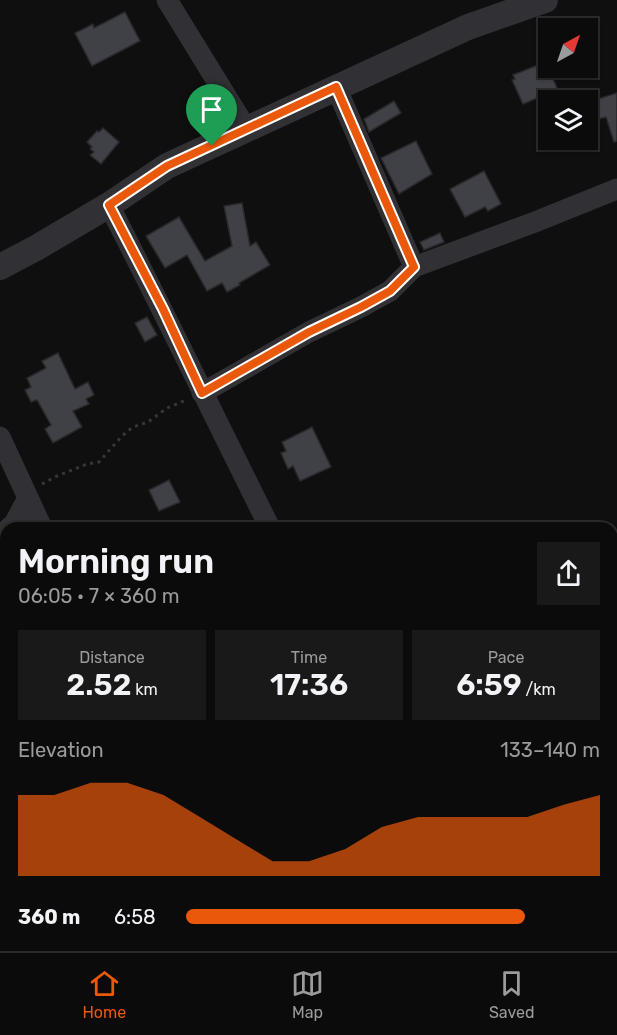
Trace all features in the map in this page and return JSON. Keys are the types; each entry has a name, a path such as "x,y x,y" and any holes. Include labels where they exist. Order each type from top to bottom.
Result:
{"street":[{"path":"167,0 247,130"},
{"path":"0,267 109,205 167,166 468,27 545,0"},
{"path":"336,87 414,267"},
{"path":"202,393 309,332 390,291 414,267 617,189"},
{"path":"109,205 163,309 202,393 267,522"},
{"path":"0,437 39,522"},
{"path":"15,522 28,498"}],"path":[{"path":"28,498 42,484 57,476 87,464 99,462 133,427 148,422 167,408 202,393"}],"building":[{"path":"125,12 140,41 92,66 75,33 93,24 94,28"},
{"path":"538,65 538,78 553,78 558,90 538,90 538,98 523,104 512,80 515,79 513,75"},
{"path":"617,93 617,141 614,142 606,117 598,119 598,99"},
{"path":"394,101 401,113 369,132 364,119"},
{"path":"103,128 119,142 101,164 90,155 94,152 87,142"},
{"path":"416,141 432,174 399,194 381,158"},
{"path":"484,171 501,204 488,211 485,207 465,217 450,189"},
{"path":"242,203 250,246 256,242 270,265 227,292 222,283 207,291 187,255 165,268 146,236 179,217 205,261 232,246 224,206"},
{"path":"440,233 444,242 424,250 420,242"},
{"path":"147,317 157,335 145,342 135,323"},
{"path":"58,353 75,389 88,382 94,395 86,399 89,404 73,411 82,427 53,443 45,429 51,425 37,400 31,402 25,390 31,387 27,378 46,368 42,361"},
{"path":"312,427 331,467 300,481 293,466 288,469 281,453 286,451 282,442"},
{"path":"169,480 180,502 159,511 149,490"}],"route":[{"path":"336,87 414,267 390,291 309,332 202,393 163,309 109,205 167,166 212,146 336,87"}]}
